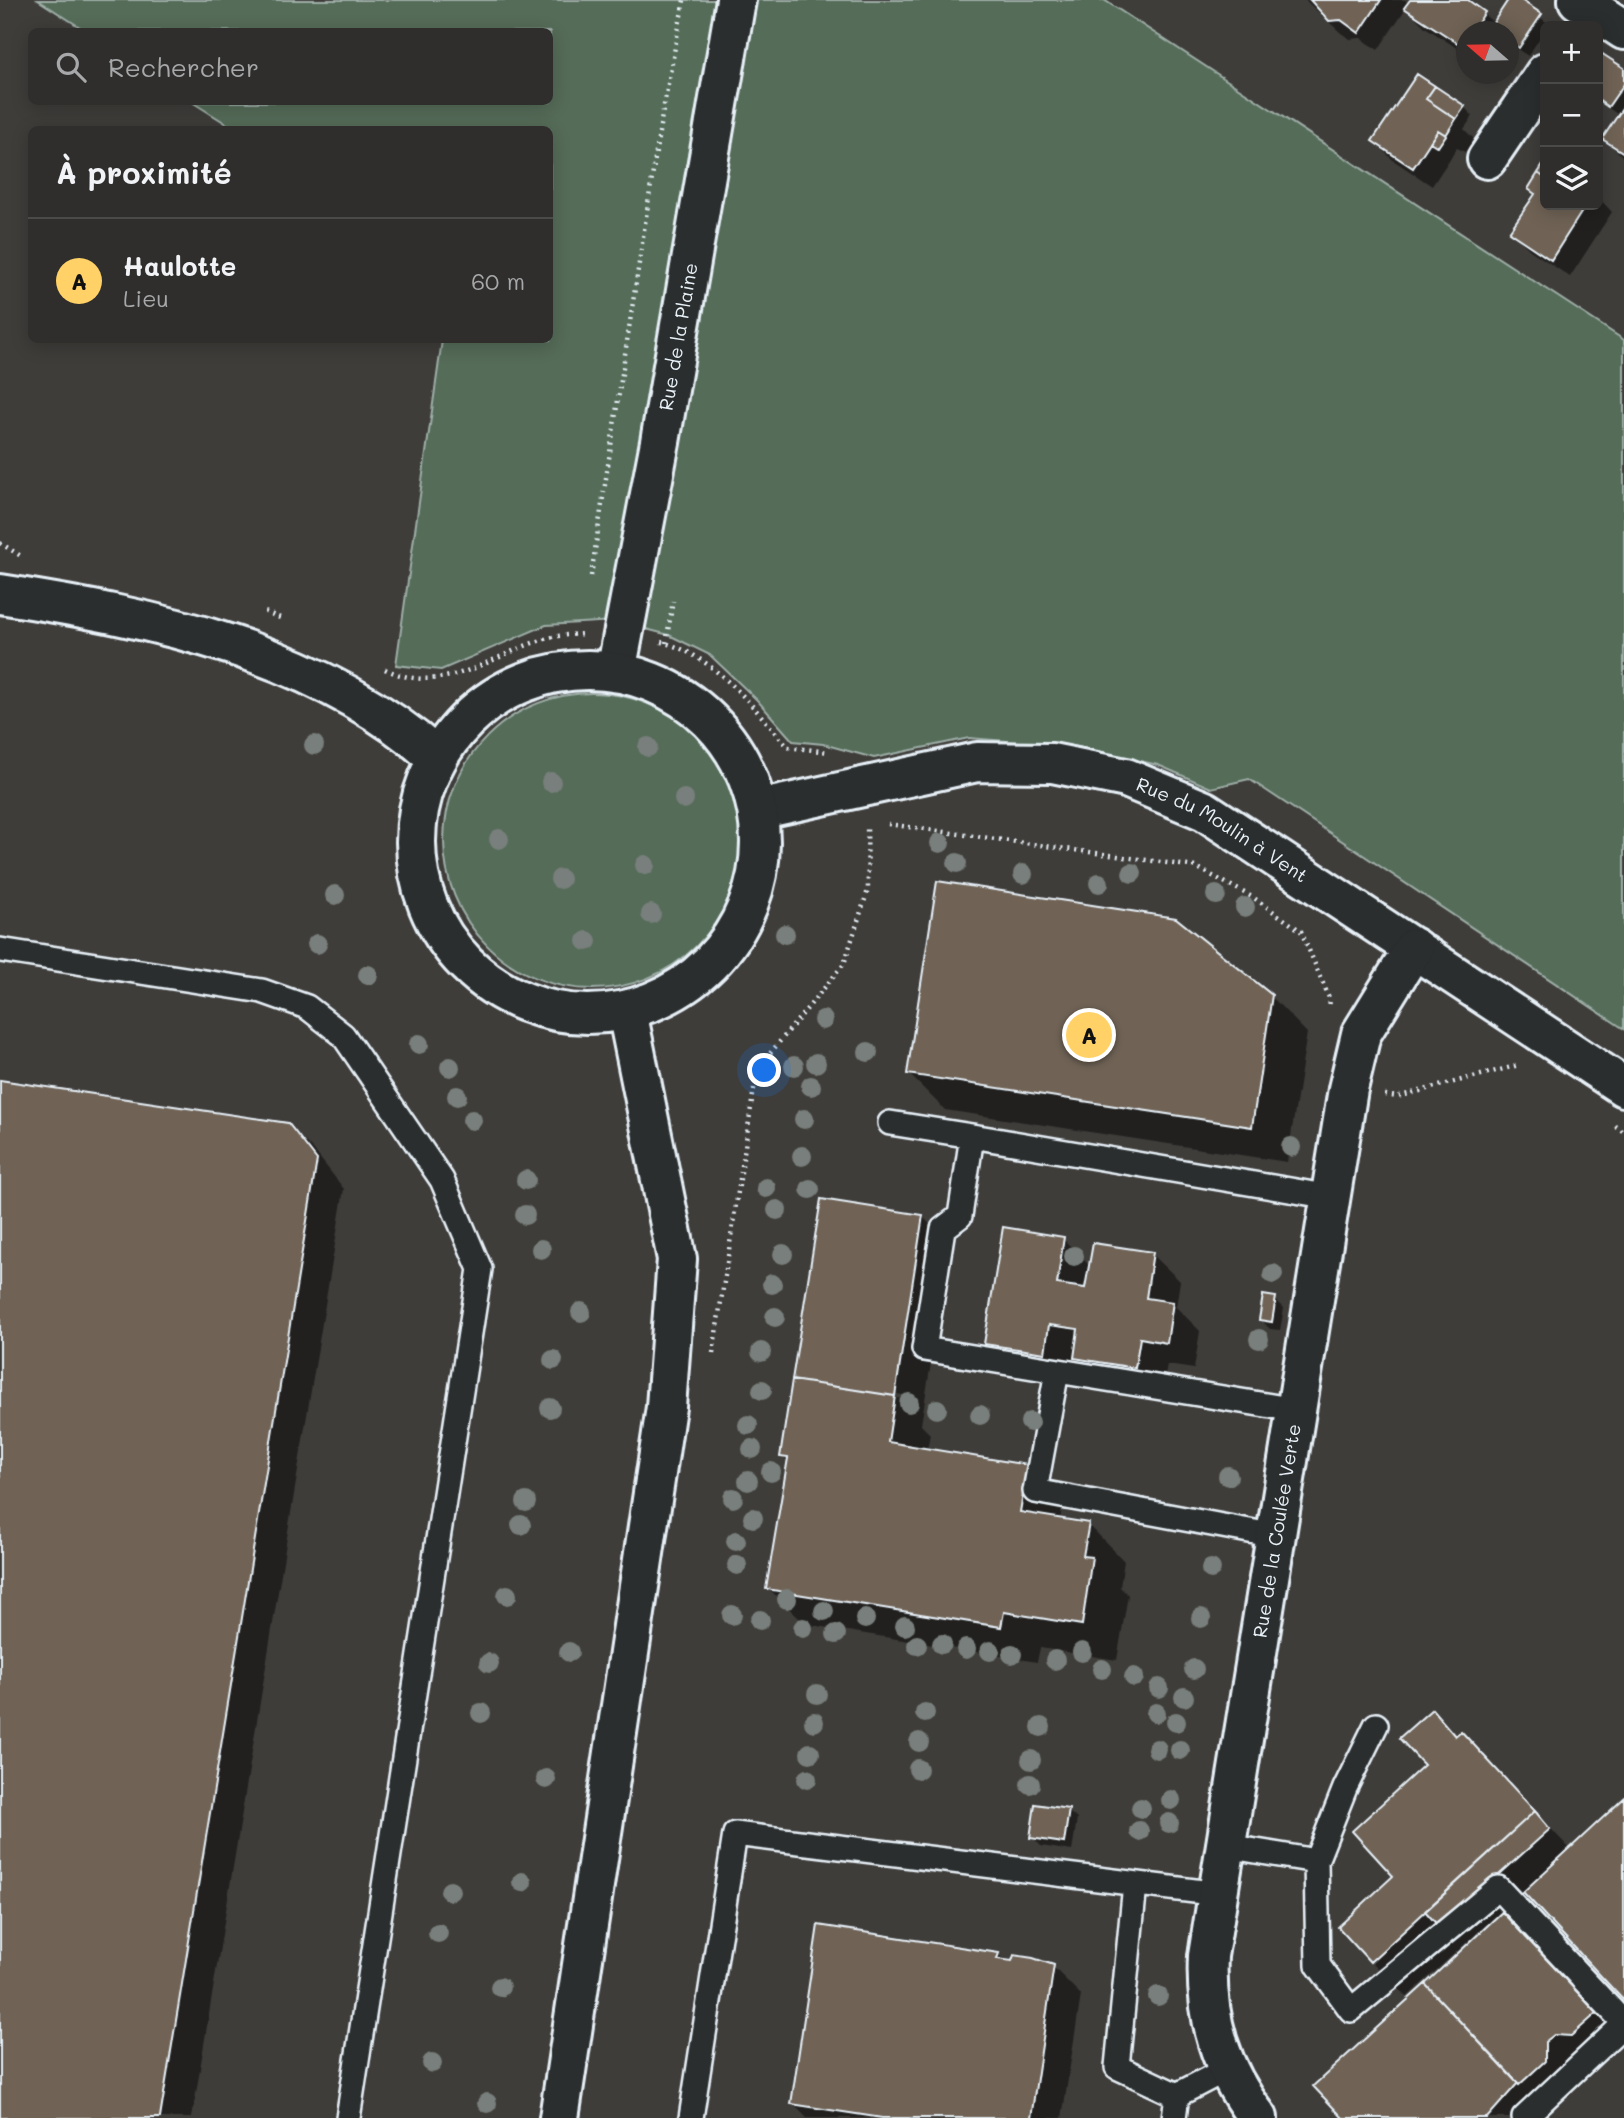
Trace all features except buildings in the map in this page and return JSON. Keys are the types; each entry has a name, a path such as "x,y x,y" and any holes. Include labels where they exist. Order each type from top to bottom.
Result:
{"street":[{"name":"Rue de la Plaine","path":"616,672 662,429 736,0"},
{"path":"1585,8 1624,30"},
{"path":"1487,159 1540,80"},
{"path":"0,594 167,625 275,659 372,706 436,757"},
{"path":"562,670 616,672 663,685 706,714 738,754 762,809 761,856 747,909 719,956 677,991 627,1011 570,1015 515,1000 468,968 433,922 416,868 418,810 436,757 469,715 512,685 562,670"},
{"name":"Rue du Moulin à Vent","path":"762,809 977,762 1052,763 1126,778 1205,811 1624,1087"},
{"name":"Rue de la Coulée Verte","path":"1258,2118 1227,2069 1207,1994 1209,1956 1348,1089 1361,1034 1414,948"},
{"path":"559,2118 666,1407 677,1259 627,1011"}],"lane":[{"path":"0,950 262,991 307,1007 343,1035 442,1180 480,1269 348,2118"},
{"path":"890,1123 1331,1197"},
{"path":"972,1136 960,1216 943,1229 924,1349 1296,1410"},
{"path":"1057,1371 1035,1491 1276,1536"},
{"path":"1376,1725 1345,1788 1316,1861 1318,1965 1350,2010 1497,1888 1624,2024 1524,2118"},
{"path":"691,2118 735,1834 1219,1894"},
{"path":"1226,1846 1316,1861"},
{"path":"1135,1884 1117,2067 1176,2107 1227,2069"}],"path":[{"path":"590,579 660,125 684,0"},
{"path":"0,543 25,558"},
{"path":"262,611 287,621"},
{"path":"582,634 584,621"},
{"path":"384,668 396,674 440,680 547,638 622,633 666,643 705,663 752,705 788,747 840,753 851,791"}],"green space":[{"path":"38,0 1104,0 1624,340 1624,1029 1249,779 1211,788 1158,765 1073,746 969,738 874,758 823,744 793,741 757,700 710,655 669,635 615,621 546,625 441,670 396,665 442,343 553,343 553,126 230,126 197,105 553,105 553,28 81,28"},
{"path":"592,693 621,696 662,711 686,727 706,747 728,784 737,812 740,841 737,870 722,911 706,935 686,955 649,977 621,986 592,989 563,986 522,971 498,955 478,935 456,898 447,870 444,841 447,812 462,771 478,747 498,727 535,705 563,696"}],"place":[{"name":"Haulotte","path":"1089,1035"}]}
